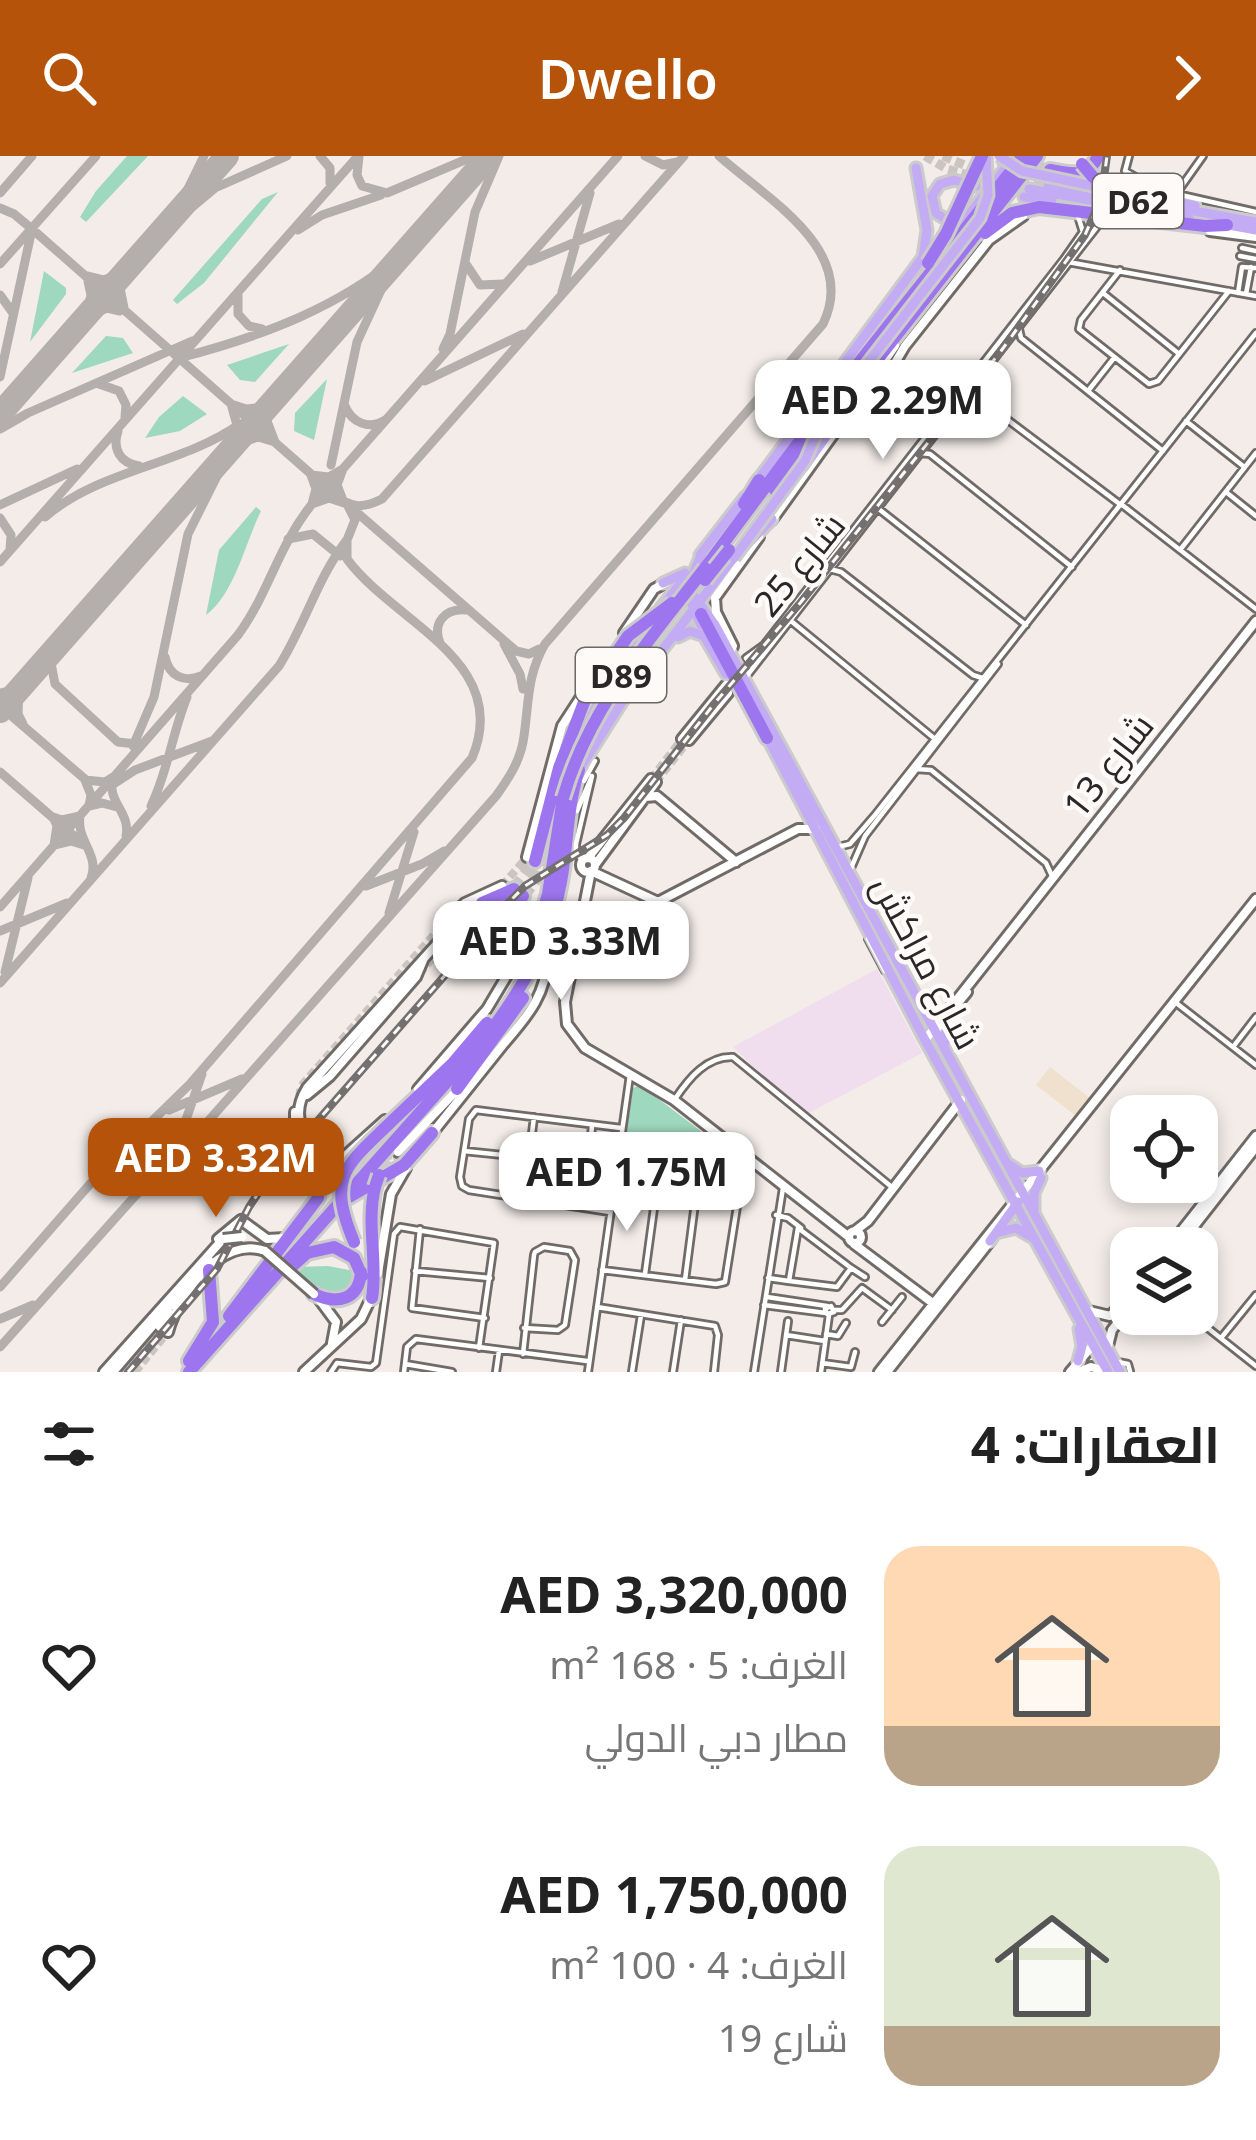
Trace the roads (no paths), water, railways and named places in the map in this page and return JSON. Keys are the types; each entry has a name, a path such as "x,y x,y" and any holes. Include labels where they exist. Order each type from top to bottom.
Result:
{"highway":[{"path":"930,267 984,156"},
{"path":"1049,177 1081,174 1091,169 1098,156"},
{"path":"871,364 867,346 930,267 1030,157"},
{"name":"D89","path":"188,1369 470,1056 512,1002 548,930 579,770 615,697 871,364 972,250 1030,157"},
{"path":"1080,159 1093,182 1141,194"},
{"path":"972,250 1000,220 1032,207 1204,226 1228,221"},
{"name":"D89","path":"188,1369 502,1004 529,954 548,895 558,795 603,701 699,566 731,545 802,439 871,364"},
{"path":"731,545 759,480"},
{"path":"534,860 586,697 628,636 666,609 699,566"},
{"path":"691,598 767,738"},
{"path":"489,909 513,890"},
{"path":"458,1090 518,1008 548,930"},
{"path":"372,1298 375,1267 370,1214 377,1181 395,1148 470,1056"},
{"path":"314,1294 341,1300 356,1292 362,1276 339,1201 342,1175 350,1161 453,1063"},
{"path":"301,1244 348,1198 404,1165 429,1129"},
{"path":"229,1316 312,1208 321,1183 319,1166 301,1135"},
{"path":"188,1369 307,1252 320,1247 340,1249 354,1258 362,1276"},
{"path":"188,1369 213,1322 207,1266"}],"main road":[{"path":"715,625 708,602 731,545 805,461 818,427 980,218 988,195 984,156"},
{"path":"999,156 1022,171 1093,182"},
{"path":"976,186 954,180 940,184 932,200 935,213 945,221 963,219 1030,157"},
{"path":"665,649 691,598 699,566 923,257 927,230 916,168"},
{"name":"D62","path":"1049,177 1256,230"},
{"name":"D62","path":"1026,193 1228,221"},
{"path":"1141,194 1228,221"},
{"path":"731,545 772,519"},
{"path":"663,583 699,566"},
{"path":"579,770 691,598 699,566"},
{"path":"567,748 592,701 672,598 691,598 713,586"},
{"path":"691,598 733,683"},
{"name":"شارع مراكش","path":"691,598 715,625 730,653 733,683 855,886 923,1012 929,1035 945,1054 961,1100 997,1158 1003,1180 1035,1217 1040,1236"},
{"path":"643,677 681,634 693,631 704,636 733,683"},
{"path":"558,795 578,740 615,674"},
{"name":"شارع مراكش","path":"733,683 1117,1369"},
{"path":"923,1012 946,1016 945,1054"},
{"path":"997,1158 1018,1171 1040,1175"},
{"path":"993,1237 1040,1175"},
{"path":"1035,1217 1033,1198 1040,1175"},
{"path":"998,1220 1007,1199 1003,1180"},
{"path":"993,1237 1016,1228 1040,1236"},
{"path":"1077,1304 1082,1342 1079,1367"},
{"name":"شارع مراكش","path":"1077,1304 1093,1345 1100,1346 1117,1369"}],"street":[{"path":"1129,156 1126,172 1155,188 1256,212"},
{"path":"1179,195 1203,156"},
{"path":"861,395 890,373 972,250 1025,214 1050,212 1256,230"},
{"path":"1078,216 1087,231"},
{"name":"شارع 25","path":"766,645 1087,231 1103,220"},
{"name":"شارع 25","path":"733,683 751,666 746,658 766,645 880,508 1075,254 1087,231"},
{"path":"1242,248 1256,250"},
{"path":"1075,254 1083,263"},
{"path":"1240,256 1254,264"},
{"path":"1068,262 1249,295"},
{"path":"1249,295 1254,264"},
{"path":"1249,295 1242,267 1254,264"},
{"path":"1120,270 1079,322 1083,333 1147,383 1154,383 1229,291"},
{"path":"1103,293 1179,354"},
{"path":"1019,328 1021,338"},
{"path":"832,845 847,846 859,839 933,750 1256,333"},
{"path":"1012,338 1021,338 1163,451"},
{"path":"1087,391 1114,358"},
{"path":"871,364 886,373 896,362"},
{"name":"شارع 25","path":"730,653 733,646 714,608 716,593 861,395 871,364"},
{"path":"970,391 1180,550 1253,613"},
{"path":"1186,421 1245,467"},
{"path":"929,443 930,454"},
{"path":"921,453 930,454 1072,567"},
{"path":"1180,550 1256,453"},
{"path":"1226,492 1256,516"},
{"path":"880,508 1026,626"},
{"path":"830,569 841,572 973,675 985,679"},
{"path":"534,860 564,721 663,583 691,598"},
{"name":"شارع 13","path":"929,1035 1253,613"},
{"path":"790,618 796,628 937,735"},
{"path":"970,694 973,675"},
{"path":"855,886 851,862 859,839 985,679"},
{"path":"686,740 733,683"},
{"path":"933,750 937,735"},
{"path":"563,868 583,785 595,761"},
{"path":"916,770 932,770 1046,863 1053,878"},
{"path":"577,811 592,776 576,853 592,868 655,902 798,830 805,822 805,807"},
{"path":"587,887 594,878 592,868 645,797 653,780 592,868 587,887 566,996 566,1020 585,1048 674,1100 829,1221 856,1236 931,1301"},
{"path":"645,797 657,796 736,862"},
{"path":"798,830 817,830 822,852 873,956 936,1067 952,1076"},
{"path":"725,867 726,852"},
{"path":"1046,863 1063,866"},
{"path":"445,922 513,890"},
{"path":"1040,1175 1256,898"},
{"path":"459,912 489,909 532,929"},
{"path":"341,1160 301,1135 298,1112 304,1092 453,926 489,909"},
{"path":"401,1153 429,1129 532,1010 546,979 550,955"},
{"path":"329,1155 345,1156 423,1084 488,1009 518,957"},
{"path":"1175,1001 1256,1065"},
{"path":"1233,1047 1256,1018"},
{"path":"304,1372 361,1319 372,1298 391,1194 458,1090 502,1046"},
{"path":"674,1100 693,1076 711,1062 730,1056 893,1187"},
{"path":"452,1372 405,1368 407,1350 416,1339 588,1366 633,1074"},
{"path":"856,1236 961,1100"},
{"path":"298,1104 294,1115 314,1157"},
{"path":"610,1210 469,1190 462,1186 464,1149 469,1119 476,1111 621,1130"},
{"path":"949,1115 958,1112 970,1117"},
{"path":"529,1158 534,1118"},
{"path":"582,1206 594,1126"},
{"path":"1189,1227 1256,1136"},
{"path":"1190,1227 1256,1148"},
{"path":"464,1149 588,1166"},
{"path":"618,1151 698,1163 685,1280"},
{"path":"645,1274 662,1157"},
{"path":"602,1268 724,1282 747,1157"},
{"path":"754,1372 783,1185"},
{"path":"883,1372 931,1301 1020,1199"},
{"path":"776,1217 793,1223 865,1276"},
{"path":"112,1372 207,1266 233,1223 241,1220 267,1239 290,1233"},
{"path":"146,1330 170,1310 233,1234 249,1226"},
{"path":"331,1371 338,1363 372,1367 377,1357 394,1234 400,1227 487,1239 495,1247 481,1348"},
{"path":"789,1281 799,1228"},
{"path":"420,1229 412,1308 485,1320"},
{"path":"112,1372 163,1322 214,1247 223,1239 242,1237 265,1251 329,1309 335,1336 324,1354"},
{"path":"901,1349 931,1301 993,1237"},
{"path":"207,1266 214,1247"},
{"path":"207,1266 237,1248 265,1251"},
{"path":"520,1354 537,1250 568,1250 575,1260 566,1322 558,1330 525,1326"},
{"path":"768,1279 836,1288 851,1268"},
{"path":"415,1269 490,1280"},
{"path":"764,1301 842,1310 862,1288 892,1310"},
{"path":"1221,1338 1256,1294"},
{"path":"882,1322 902,1297"},
{"path":"1077,1304 1105,1317 1110,1314"},
{"path":"597,1309 708,1324 718,1330 714,1372"},
{"path":"164,1330 170,1310"},
{"path":"829,1311 821,1368 849,1367 856,1352"},
{"path":"632,1372 640,1315"},
{"path":"673,1372 680,1320"},
{"path":"781,1372 788,1321"},
{"path":"786,1335 838,1336 846,1323"},
{"path":"1070,1372 1090,1366 1117,1369 1108,1346 1110,1334"},
{"path":"1217,1335 1256,1366"},
{"path":"1079,1367 1093,1345"},
{"path":"496,1372 499,1351"}],"tunnel":[{"path":"925,156 947,169 992,182"},
{"path":"943,156 969,167 1048,185"},
{"path":"980,156 1050,170"},
{"path":"651,779 682,739"},
{"path":"656,782 689,740"},
{"path":"502,886 527,857"},
{"path":"514,889 535,861"},
{"path":"523,896 541,863"},
{"path":"514,903 542,920"},
{"path":"419,974 443,946 457,917"},
{"path":"508,920 524,935 518,957"},
{"path":"299,1097 301,1086 445,922"},
{"path":"550,933 552,955"},
{"path":"348,1162 375,1162 398,1152"},
{"path":"386,1169 403,1154"},
{"path":"319,1162 349,1176"},
{"path":"120,1372 160,1327"},
{"path":"135,1372 168,1332"}],"railway":[{"path":"128,1372 217,1269 271,1174 510,901 525,886 607,835 624,818 801,602 1001,351 1085,235 1101,199 1107,156"}]}
